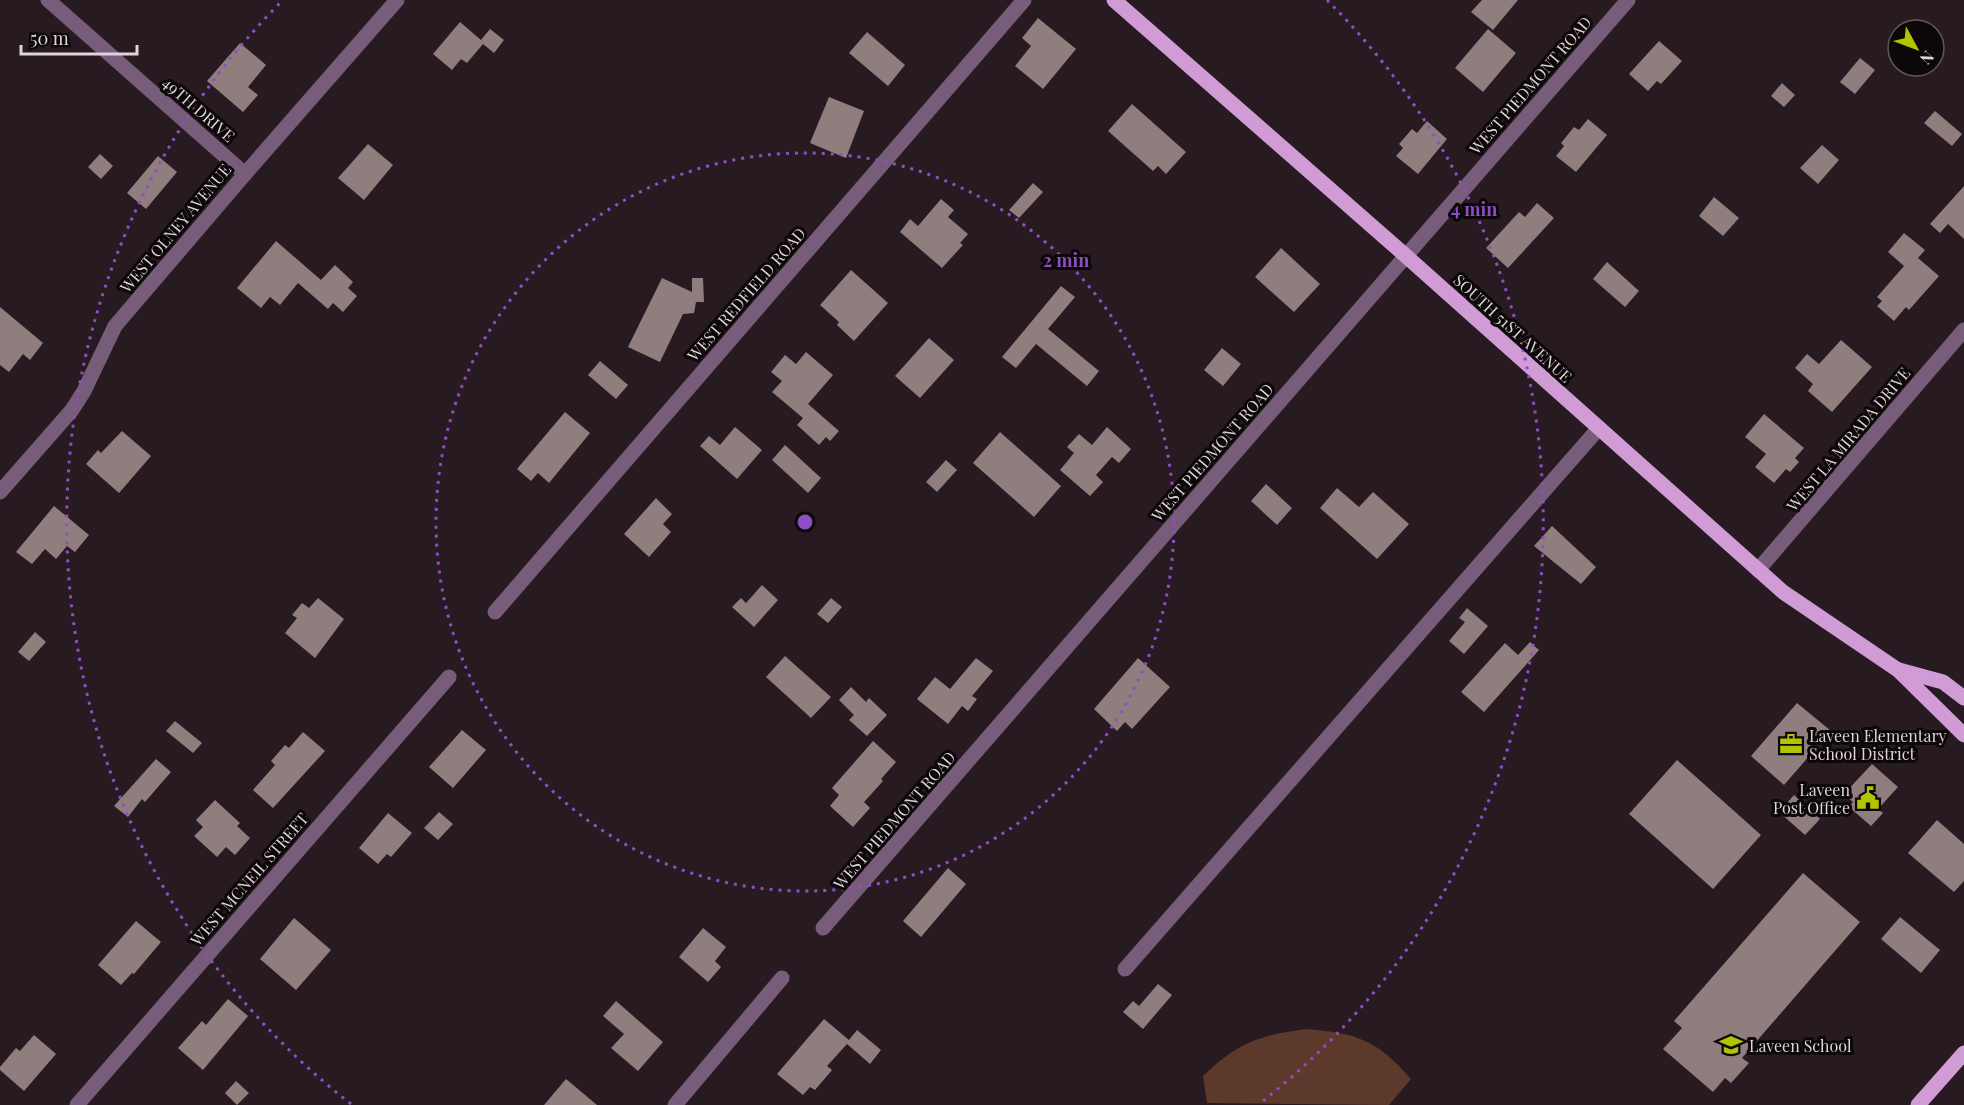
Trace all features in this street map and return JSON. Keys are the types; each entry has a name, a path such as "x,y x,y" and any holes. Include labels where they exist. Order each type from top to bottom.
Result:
{"main road":[{"name":"SOUTH 51ST AVENUE","path":"1114,0 1783,592 1898,670 1964,735"},
{"name":"SOUTH 51ST AVENUE","path":"1898,670 1943,682 1964,698"},
{"path":"1918,1105 1964,1053"}],"street":[{"name":"49TH DRIVE","path":"48,0 245,174"},
{"name":"WEST OLNEY AVENUE","path":"0,492 72,410 84,391 115,326 397,0"},
{"name":"WEST REDFIELD ROAD","path":"495,612 1024,0"},
{"name":"WEST PIEDMONT ROAD","path":"823,928 1628,0"},
{"name":"WEST LA MIRADA DRIVE","path":"1758,570 1964,330"},
{"path":"1125,969 1599,428"},
{"name":"WEST MCNEIL STREET","path":"77,1105 448,677"},
{"path":"675,1105 782,978"}],"shaded area":[{"path":"1306,1029 1339,1033 1365,1041 1387,1055 1411,1079 1389,1105 1207,1103 1203,1076 1227,1056 1250,1042 1275,1034"}],"building":[{"path":"1482,0 1518,0 1493,30 1471,12"},
{"path":"1038,18 1076,49 1043,89 1015,66 1031,46 1022,38"},
{"path":"460,22 481,40 490,29 504,40 494,53 483,44 467,63 461,59 452,70 433,54"},
{"path":"1488,29 1516,53 1483,92 1455,68"},
{"path":"867,32 905,65 888,86 849,53"},
{"path":"1659,41 1682,61 1661,84 1657,81 1648,91 1629,74"},
{"path":"240,43 266,65 248,87 258,95 243,112 207,81"},
{"path":"1860,58 1875,70 1855,94 1840,82"},
{"path":"1782,83 1795,95 1784,107 1771,96"},
{"path":"829,97 864,111 846,158 810,143"},
{"path":"1132,104 1186,152 1166,174 1158,166 1153,171 1108,131"},
{"path":"1935,111 1962,134 1952,146 1924,123"},
{"path":"1588,119 1607,135 1576,172 1556,156 1564,146 1561,143 1574,127 1579,130"},
{"path":"1427,121 1447,139 1418,174 1396,156 1403,148 1399,144 1412,129 1417,133"},
{"path":"368,144 393,165 364,200 338,178"},
{"path":"1822,145 1839,160 1818,184 1800,168"},
{"path":"100,154 113,166 101,179 88,167"},
{"path":"158,156 177,172 146,209 127,193"},
{"path":"1033,183 1043,192 1019,218 1009,210"},
{"path":"1964,186 1964,239 1948,224 1940,233 1930,224"},
{"path":"1714,197 1739,218 1723,236 1699,216"},
{"path":"941,199 954,210 948,217 968,234 960,243 963,245 942,268 900,232 910,219 918,226"},
{"path":"1537,203 1554,218 1508,268 1486,248 1519,212 1525,217"},
{"path":"1904,233 1925,250 1918,258 1939,276 1909,310 1906,307 1894,321 1877,306 1882,301 1877,297 1904,266 1888,252"},
{"path":"276,241 321,280 335,265 353,282 348,288 357,296 343,312 333,303 328,309 298,283 280,305 270,297 261,308 237,288"},
{"path":"1281,248 1320,284 1294,312 1255,277"},
{"path":"1607,262 1639,291 1625,307 1593,279"},
{"path":"851,270 888,303 854,341 837,325 839,322 820,305"},
{"path":"662,278 692,292 692,278 703,278 704,302 696,302 694,313 683,314 660,362 628,347"},
{"path":"1061,286 1075,297 1048,329 1099,371 1087,386 1036,344 1016,368 1002,357"},
{"path":"0,307 43,343 30,360 23,354 9,372 0,365"},
{"path":"929,338 954,360 920,398 895,376"},
{"path":"1841,340 1872,367 1832,412 1808,391 1813,384 1795,368 1807,354 1819,364"},
{"path":"1222,348 1241,364 1223,386 1204,370"},
{"path":"806,352 833,375 808,404 839,431 830,441 826,437 819,445 797,425 803,418 772,392 782,381 771,372 785,355 796,364"},
{"path":"600,361 628,385 616,399 588,375"},
{"path":"565,412 590,433 549,483 538,473 531,481 517,469"},
{"path":"1764,414 1804,448 1795,458 1799,462 1790,472 1786,469 1774,483 1755,467 1766,454 1745,437"},
{"path":"735,427 762,450 737,479 700,446 709,436 720,445"},
{"path":"1107,427 1131,449 1119,463 1112,457 1096,475 1103,482 1090,496 1060,470 1074,453 1067,447 1079,434 1092,445"},
{"path":"122,431 151,456 119,493 86,464 98,450 101,453"},
{"path":"1000,432 1061,486 1034,517 973,463"},
{"path":"785,445 821,478 808,493 772,460"},
{"path":"946,460 957,470 937,492 926,482"},
{"path":"1266,484 1292,508 1277,525 1251,501"},
{"path":"1337,488 1359,507 1373,492 1409,524 1377,559 1320,508"},
{"path":"656,498 672,514 663,524 671,532 649,557 624,534"},
{"path":"54,506 89,535 75,552 67,546 56,559 45,549 32,564 16,552"},
{"path":"1552,526 1596,567 1581,584 1534,546"},
{"path":"762,585 778,600 754,627 732,607 741,598 746,603"},
{"path":"318,598 344,619 315,658 285,633 297,618 292,615 302,603 309,608"},
{"path":"831,598 842,607 828,623 817,614"},
{"path":"1467,608 1488,626 1464,654 1449,641 1465,622 1459,618"},
{"path":"35,632 46,642 29,661 18,652"},
{"path":"1530,642 1539,650 1484,712 1461,692 1505,643 1518,655"},
{"path":"785,656 831,697 811,718 766,677"},
{"path":"976,658 993,671 972,696 977,699 968,711 962,706 948,724 917,699 935,677 950,689"},
{"path":"1138,658 1170,687 1132,729 1125,722 1117,731 1094,709"},
{"path":"851,687 866,702 869,698 887,715 867,736 849,720 854,715 839,700"},
{"name":"Laveen Elementary School District","path":"1797,703 1831,731 1784,785 1751,756"},
{"path":"175,721 202,743 193,753 166,731"},
{"path":"462,730 486,750 453,788 429,767"},
{"path":"303,732 325,751 273,808 253,790 275,765 271,761 285,745 289,748"},
{"path":"873,741 896,762 864,802 870,808 853,827 830,806 839,795 832,788"},
{"path":"156,759 171,772 145,802 142,799 128,817 114,806"},
{"path":"1677,760 1761,835 1713,889 1629,814"},
{"name":"Laveen Post Office","path":"1872,764 1898,787 1878,809 1883,813 1871,826 1849,807 1853,802 1844,794"},
{"path":"1794,795 1820,819 1805,835 1779,812"},
{"path":"215,800 240,823 237,826 250,838 235,855 226,847 217,857 194,836 203,827 196,820"},
{"path":"439,812 453,824 438,840 424,828"},
{"path":"388,813 412,833 391,857 387,854 378,864 359,848"},
{"path":"1937,820 1964,844 1964,881 1954,892 1908,853"},
{"path":"948,868 966,884 921,937 903,921"},
{"path":"1803,873 1860,922 1742,1058 1749,1063 1731,1083 1725,1078 1713,1092 1663,1049 1682,1028 1674,1021"},
{"path":"1900,917 1940,950 1921,973 1881,939"},
{"path":"294,918 331,950 296,990 260,959"},
{"path":"136,921 161,942 134,974 132,973 121,985 98,965"},
{"path":"703,928 726,947 715,961 721,967 708,982 679,957"},
{"path":"1158,984 1172,995 1143,1029 1123,1012 1133,1001 1139,1006"},
{"path":"228,999 248,1016 203,1070 178,1048 202,1021 206,1025"},
{"path":"616,1001 663,1042 638,1071 611,1048 624,1034 603,1016"},
{"path":"824,1019 849,1040 857,1030 881,1050 870,1064 847,1044 827,1066 832,1070 815,1090 810,1087 803,1095 777,1074"},
{"path":"34,1035 56,1054 24,1091 0,1070 0,1067 16,1048 20,1051"},
{"path":"566,1079 597,1105 544,1105"},
{"path":"236,1081 249,1093 237,1105 225,1093"}],"place":[{"name":"Laveen Elementary School District","path":"1791,744"},
{"name":"Laveen Post Office","path":"1868,798"},
{"name":"Laveen School","path":"1731,1045"}]}
